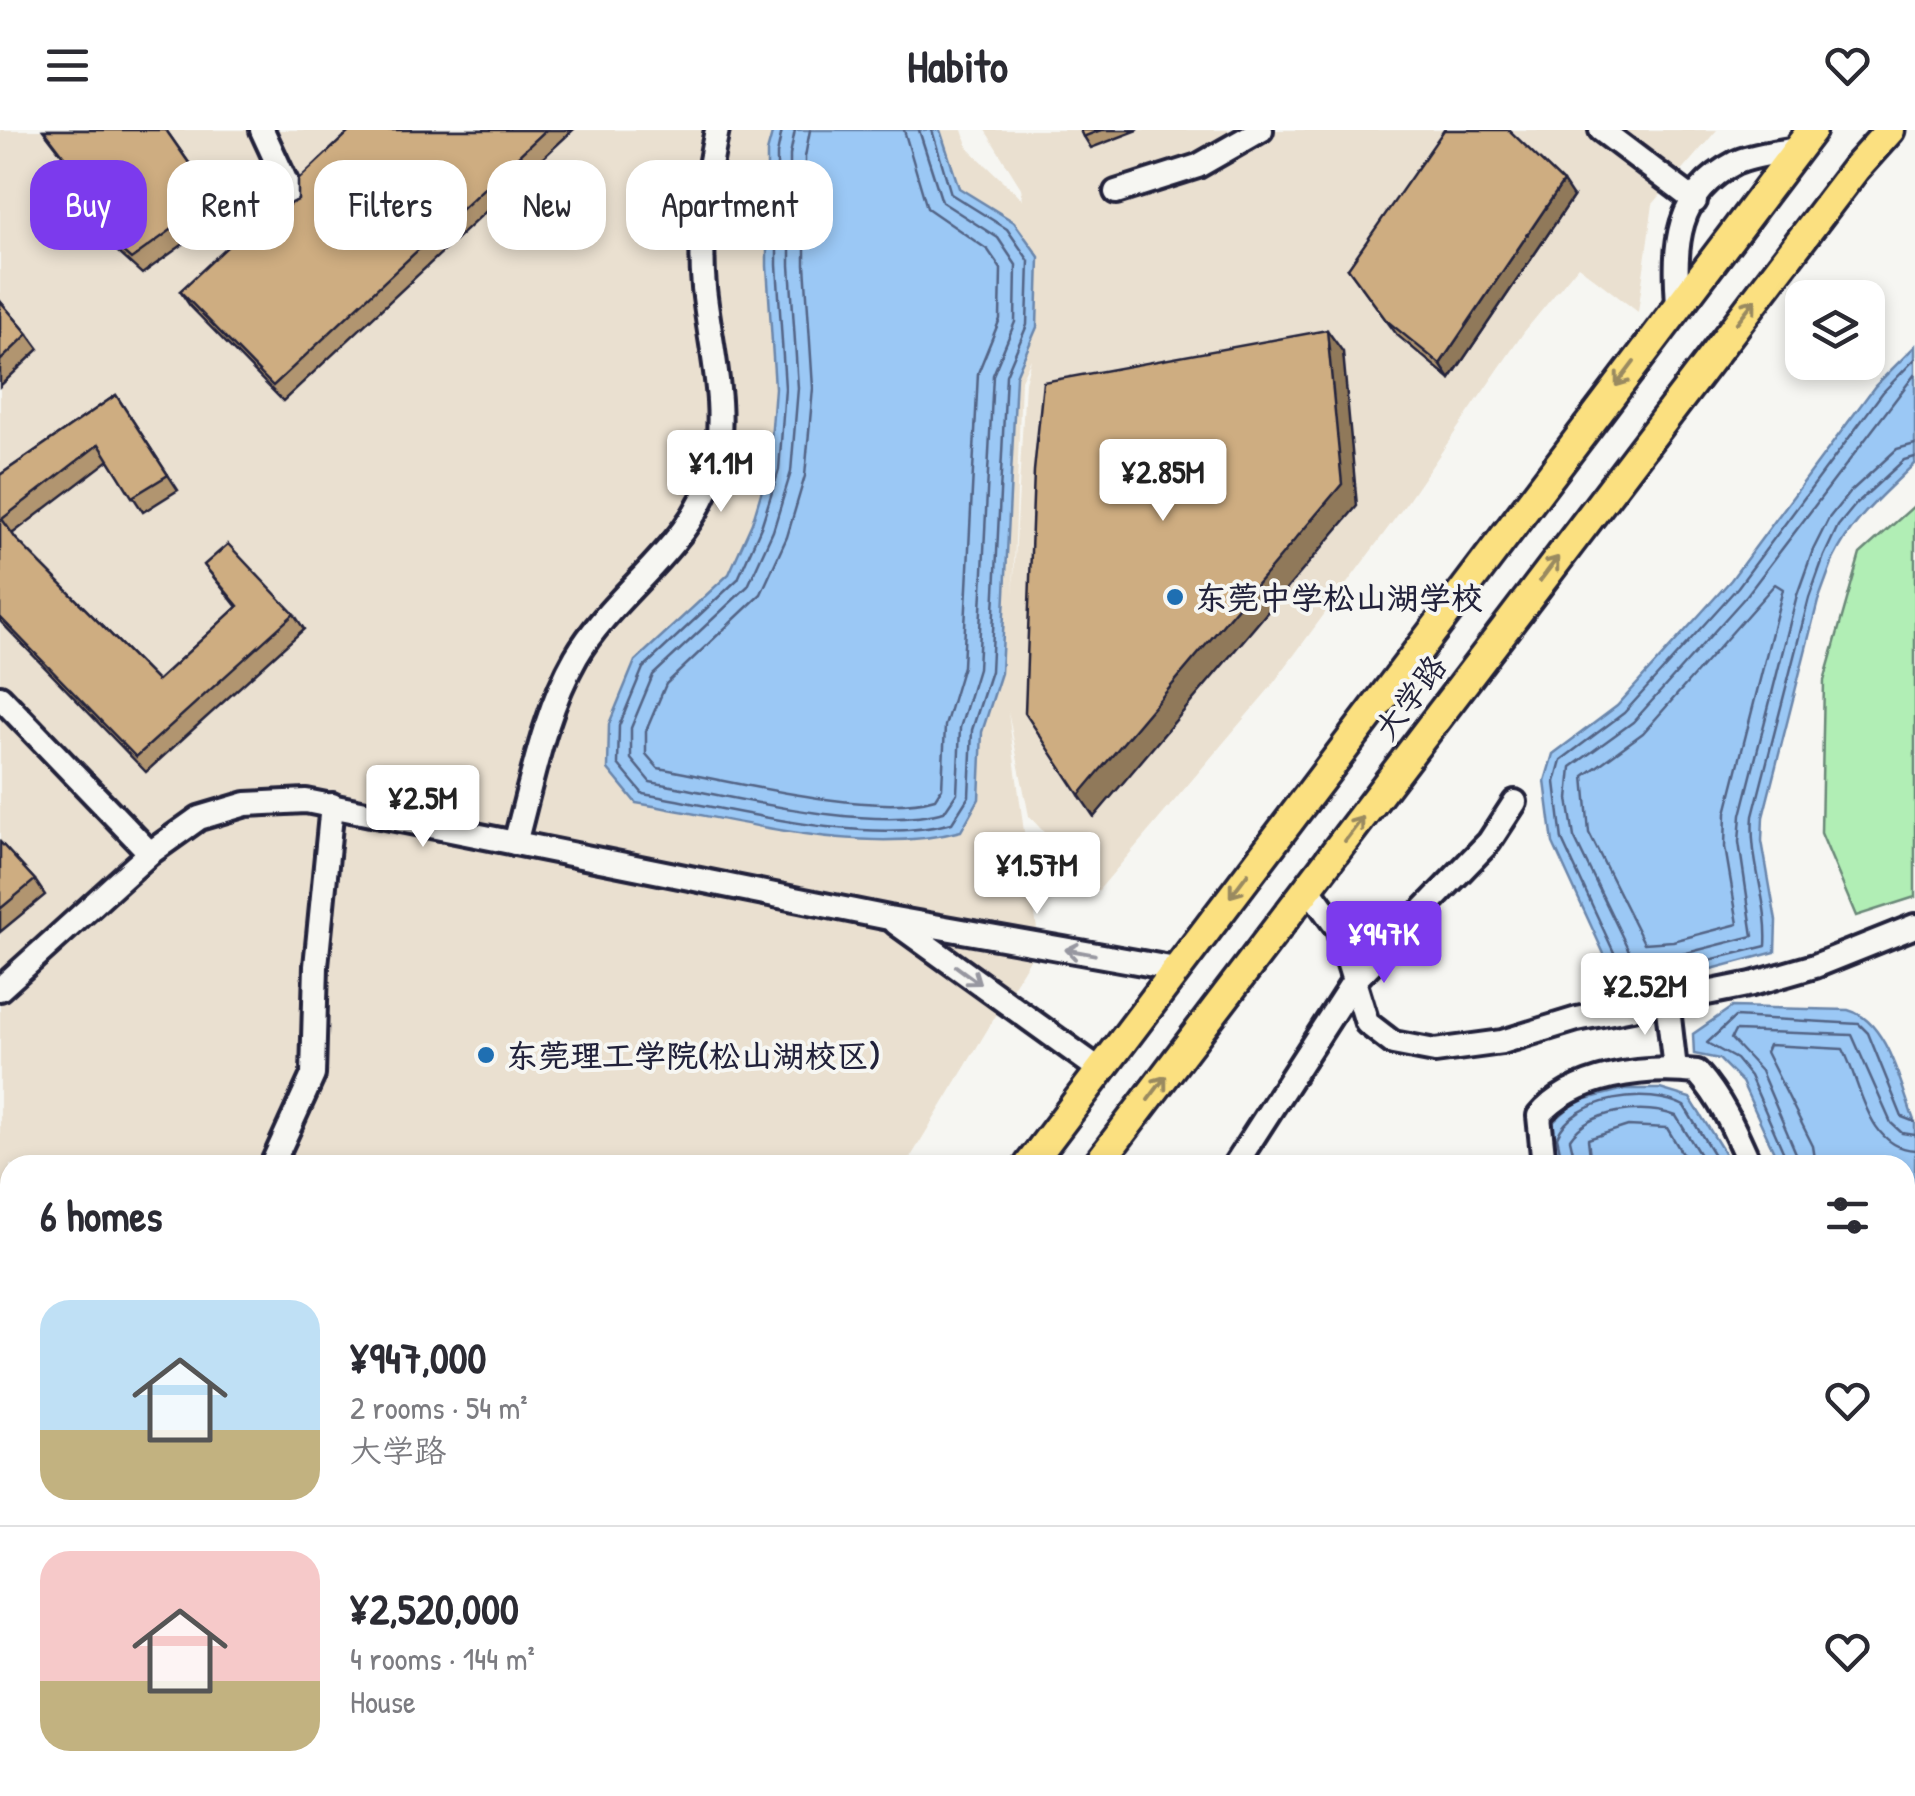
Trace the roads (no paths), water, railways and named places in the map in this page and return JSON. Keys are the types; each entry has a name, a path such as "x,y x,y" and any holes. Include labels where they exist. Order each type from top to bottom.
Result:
{"main road":[{"name":"大学路","path":"1105,1155 1597,505 1855,169 1890,130"},
{"name":"大学路","path":"1036,1155 1804,139"}],"street":[{"path":"262,130 297,206"},
{"path":"515,843 552,709 578,654 686,525 714,472 722,424 704,285 704,216 717,130"},
{"path":"1116,192 1198,166 1261,130"},
{"path":"1601,130 1694,200"},
{"path":"1678,304 1674,254 1679,222 1705,185 1736,162 1804,139"},
{"path":"0,698 150,853"},
{"path":"0,989 150,853 199,818 246,804 306,801 890,918 1176,969"},
{"path":"1241,1155 1352,982 1489,842 1515,802"},
{"path":"276,1155 312,1075 316,966 332,805"},
{"path":"1309,888 1338,928 1358,1006 1380,1036 1414,1049 1434,1051 1502,1042 1577,1019 1815,966 1915,926"},
{"path":"890,918 1100,1070"},
{"path":"1667,1000 1674,1069"},
{"path":"1543,1155 1539,1116 1556,1095 1632,1074 1674,1069 1696,1072 1709,1086 1723,1104 1746,1155"}],"water":[{"path":"773,130 940,130 959,188 1014,222 1039,257 1037,327 1016,376 1001,673 982,732 979,799 961,831 883,840 757,826 636,803 608,769 609,724 635,661 729,574 752,523 769,467 775,388 767,250 833,250 833,160 767,160"},
{"path":"1915,346 1915,463 1859,519 1833,560 1818,601 1763,817 1762,841 1776,921 1775,952 1678,978 1616,980 1553,843 1545,781 1553,754 1617,706 1731,580 1885,376"},
{"path":"1732,1007 1848,1010 1862,1016 1891,1057 1915,1123 1915,1155 1775,1155 1742,1082 1719,1059 1694,1054 1693,1034"},
{"path":"1625,1089 1660,1089 1690,1098 1726,1155 1553,1155 1549,1126 1575,1102"}],"place":[{"name":"东莞中学松山湖学校","path":"1175,597"},
{"name":"东莞理工学院(松山湖校区)","path":"486,1055"}]}
